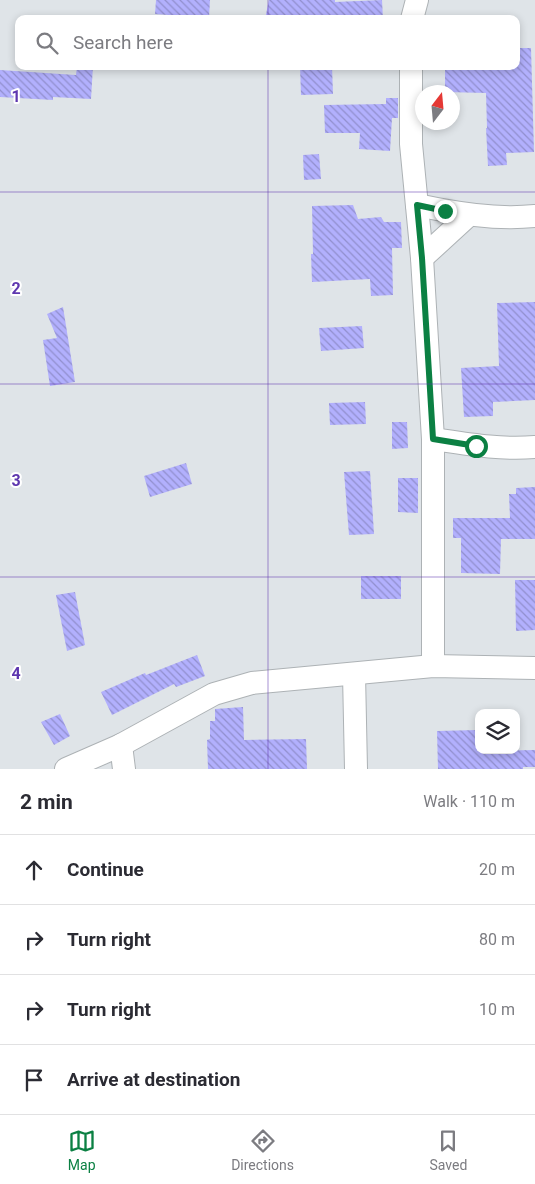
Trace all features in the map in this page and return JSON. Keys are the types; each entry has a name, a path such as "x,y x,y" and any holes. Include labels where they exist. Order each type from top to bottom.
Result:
{"street":[{"path":"413,15 417,0"},
{"path":"411,70 412,144 422,258 433,439 433,666"},
{"path":"417,205 469,215 535,216"},
{"path":"422,258 469,215"},
{"path":"433,439 476,446 514,449 535,447"},
{"path":"66,769 121,745 214,694 252,683 433,666 535,668"},
{"path":"354,674 356,769"},
{"path":"121,745 124,769"}],"building":[{"path":"156,0 210,0 209,15 155,14"},
{"path":"269,0 335,0 335,2 382,0 383,15 266,15"},
{"path":"520,48 531,48 534,152 506,153 507,165 488,166 486,93 460,92 460,85 445,85 445,70 520,70"},
{"path":"0,70 76,75 77,70 93,70 91,99 53,97 53,100 0,97"},
{"path":"300,70 332,70 333,94 301,95"},
{"path":"386,98 398,98 398,118 392,118 390,151 359,149 360,133 325,133 324,105 386,104"},
{"path":"319,154 321,179 304,180 303,155"},
{"path":"353,205 358,219 381,217 384,222 401,222 402,248 392,248 393,295 371,296 370,279 312,282 312,206"},
{"path":"535,302 535,400 493,402 493,416 464,417 461,368 499,366 497,303"},
{"path":"63,307 75,382 50,386 43,340 57,338 47,314"},
{"path":"362,326 364,348 321,351 319,328"},
{"path":"365,402 366,424 330,425 329,403"},
{"path":"392,422 407,422 408,448 392,449"},
{"path":"186,463 192,484 150,497 144,476"},
{"path":"370,471 374,534 349,535 344,472"},
{"path":"398,478 418,478 418,513 398,512"},
{"path":"535,487 535,539 501,539 500,574 461,573 461,538 453,538 453,518 510,518 509,494 516,494 516,488"},
{"path":"361,576 401,576 401,599 361,599"},
{"path":"515,580 535,580 535,630 516,631"},
{"path":"75,592 85,645 67,651 56,595"},
{"path":"197,655 205,676 176,687 174,684 112,715 101,692 145,673 146,675"},
{"path":"243,707 244,740 306,739 307,769 208,769 207,740 210,739 210,721 215,721 215,709"},
{"path":"60,714 70,736 54,745 41,722"},
{"path":"475,730 475,754 520,754 520,750 535,750 535,767 523,767 523,769 438,769 437,731"}],"route":[{"path":"445,211 417,205 433,439 476,446"}]}
